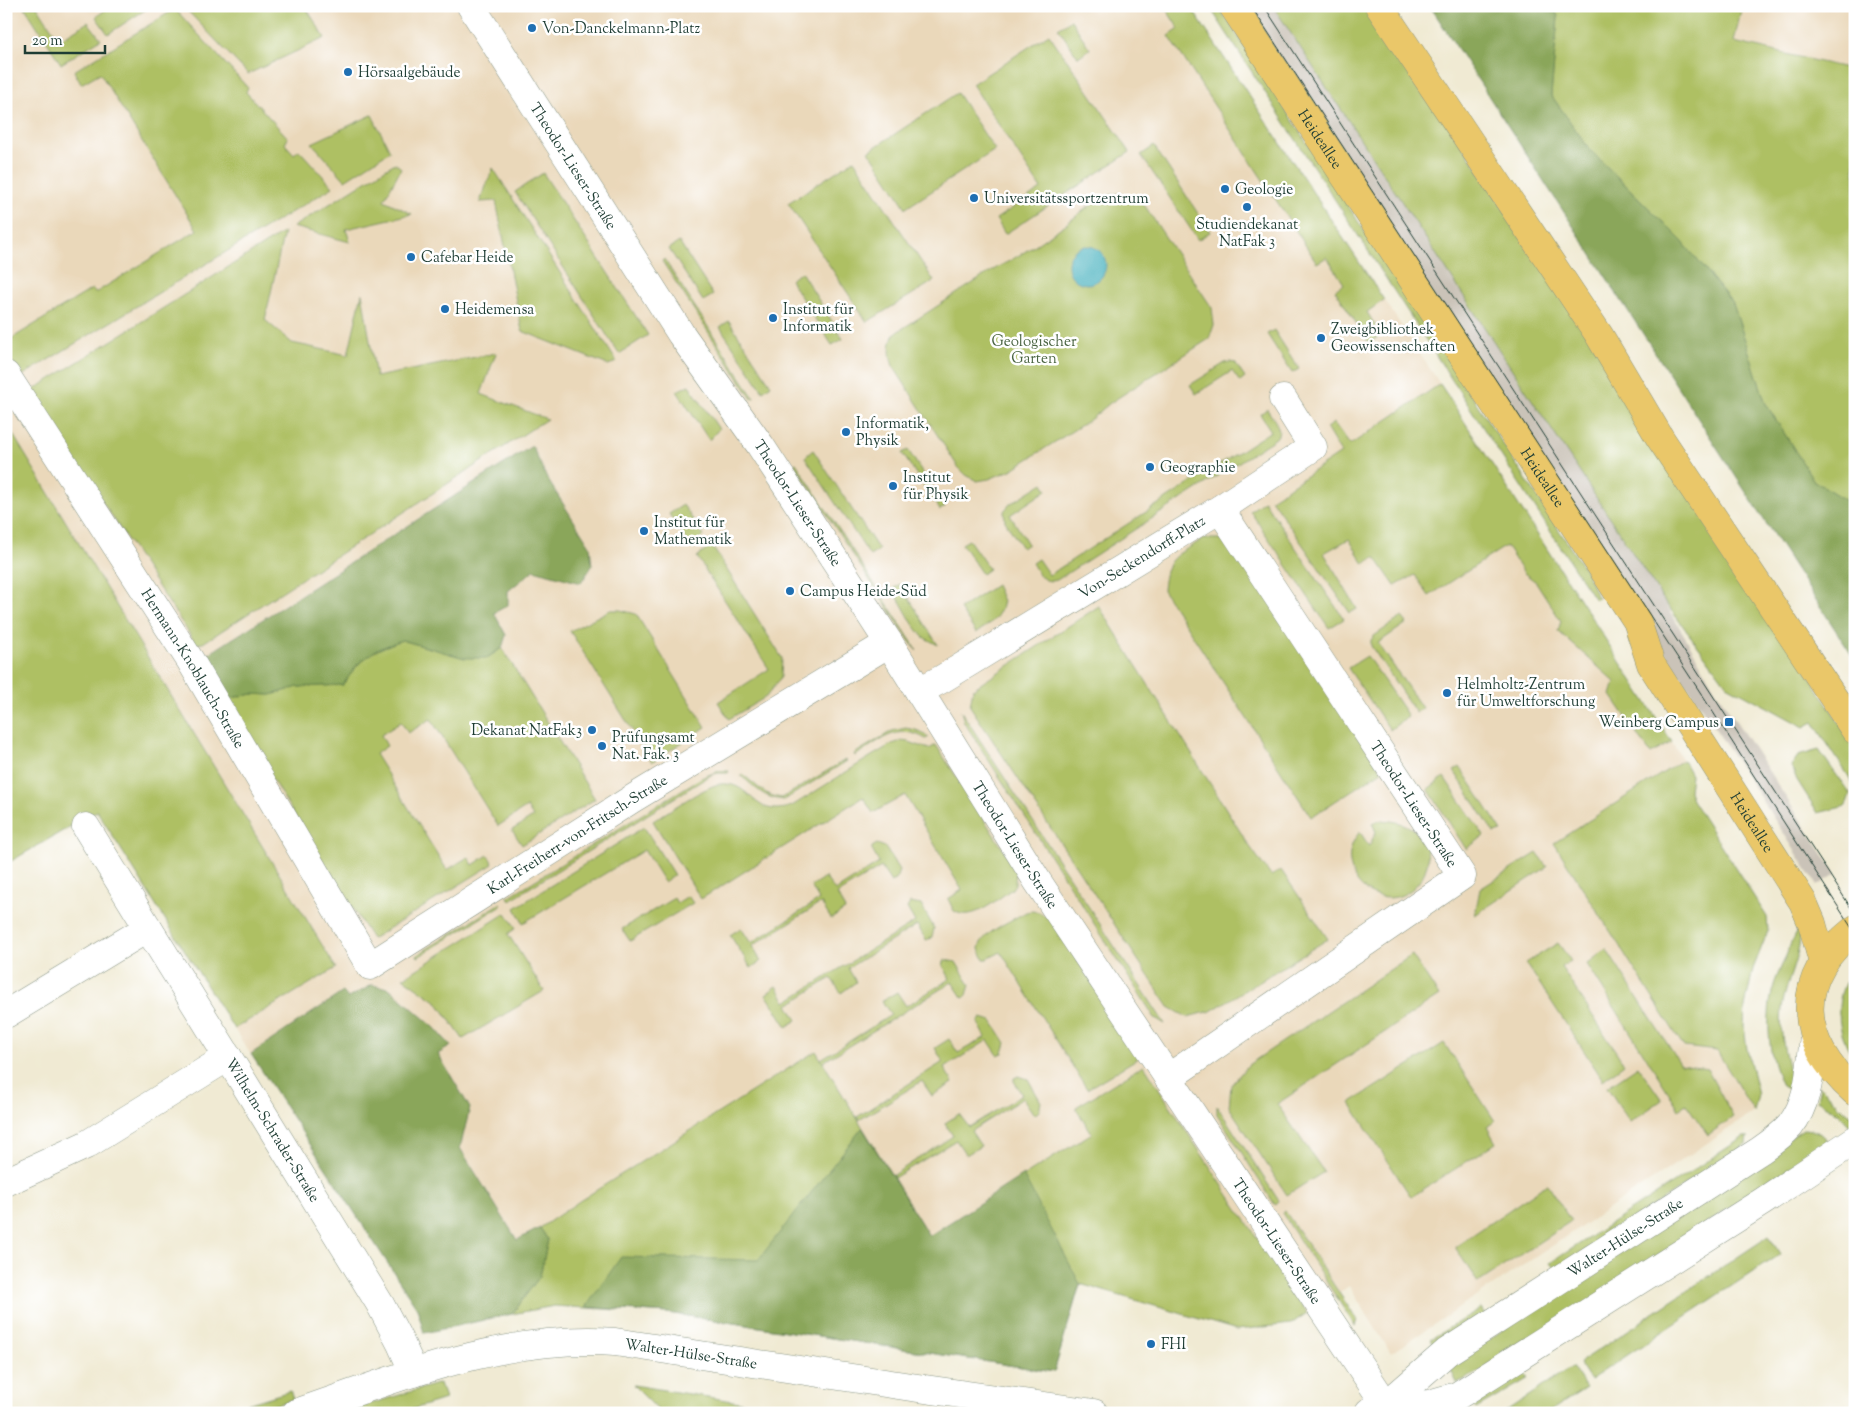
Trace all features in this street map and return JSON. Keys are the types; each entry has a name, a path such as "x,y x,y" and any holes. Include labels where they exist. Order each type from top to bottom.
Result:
{"main road":[{"name":"Heideallee","path":"1233,6 1637,621 1651,664 1678,710 1803,902 1812,923 1823,963"},
{"path":"1379,6 1599,335 1660,438 1855,730"},
{"path":"1855,929 1838,944 1823,963 1810,996 1810,1024 1814,1037 1830,1066 1841,1080 1855,1092"}],"street":[{"name":"Theodor-Lieser-Straße","path":"471,6 681,334 756,439 889,643 1038,882 1168,1078 1381,1410"},
{"name":"Hermann-Knoblauch-Straße","path":"6,375 190,660 370,966"},
{"name":"Von-Seckendorff-Platz","path":"919,691 942,679 1220,509 1313,447 1283,399"},
{"name":"Theodor-Lieser-Straße","path":"1168,1078 1462,876 1220,509"},
{"name":"Karl-Freiherr-von-Fritsch-Straße","path":"370,966 632,799 889,643"},
{"path":"86,827 228,1057"},
{"path":"6,1014 148,928"},
{"name":"Walter-Hülse-Straße","path":"1381,1410 1447,1352 1761,1150 1790,1127 1798,1115 1808,1086 1814,1037"},
{"name":"Wilhelm-Schrader-Straße","path":"6,1182 86,1145 228,1057 380,1304 414,1373"},
{"path":"1381,1410 1429,1404 1457,1396 1754,1207 1855,1140"},
{"name":"Walter-Hülse-Straße","path":"296,1413 414,1373 505,1349 534,1344 593,1341 615,1342 1094,1413"}],"shaded area":[{"name":"Campus Heide-Süd","path":"6,6 1190,6 1477,440 1683,760 1691,775 1689,791 1692,800 1767,917 1768,931 1753,969 1745,1007 1744,1027 1747,1049 1758,1095 1754,1112 1391,1353 1349,1286 1291,1324 1237,1330 1080,1284 1054,1372 668,1313 554,1305 424,1333 417,1308 234,1029 97,811 6,864"},
{"path":"1243,6 1273,6 1665,602 1717,692 1836,874 1818,886"},
{"path":"1742,6 1855,6 1855,70 1734,42"},
{"path":"484,1405 487,1413 460,1413"}],"green space":[{"path":"24,6 37,6 59,40 88,22 101,39 61,64"},
{"path":"110,6 151,6 108,34 96,17"},
{"path":"183,6 305,6 325,38 248,74"},
{"path":"1164,6 1190,6 1384,300 1367,312 1381,335 1369,343 1335,290 1344,284 1327,257 1317,263 1169,36 1179,29"},
{"path":"1209,6 1218,6 1585,570 1598,598 1595,600"},
{"path":"1273,6 1370,6 1750,581 1855,748 1855,786 1813,722 1804,727 1727,685 1665,602"},
{"path":"1430,6 1553,6 1558,17 1551,95 1590,150 1681,240 1733,304 1766,404 1814,481 1855,506 1855,660"},
{"path":"1553,6 1742,6 1734,42 1855,70 1855,506 1814,481 1766,404 1733,304 1681,240 1590,150 1551,95 1558,17"},
{"path":"175,9 248,88 246,92 288,138 285,144 294,154 299,150 333,187 20,377 6,354 6,342 92,289 95,293 197,230 100,73 81,84 74,71"},
{"path":"1071,20 1090,49 1078,57 1058,28"},
{"path":"1049,34 1130,152 1005,234 996,219 1041,189 972,84"},
{"path":"957,93 995,150 906,208 869,151"},
{"path":"372,115 390,151 345,180 312,143"},
{"path":"1154,146 1210,232 1198,240 1141,155"},
{"path":"854,160 934,281 867,322 788,203"},
{"path":"395,163 401,168 384,200 412,214 346,229 350,242 293,227"},
{"path":"493,168 617,362 608,365 522,331 496,201 480,202"},
{"path":"543,173 648,335 619,354 515,192"},
{"name":"Geologischer Garten","path":"1119,193 1137,199 1145,206 1212,308 1214,325 1209,339 1110,403 1091,419 1011,470 989,479 977,481 966,475 958,467 893,366 890,350 894,334 998,267 1033,247 1091,205 1105,197"},
{"path":"284,232 265,320 292,343 348,355 362,293 376,377 496,353 481,394 547,419 203,643 196,644 30,392"},
{"path":"679,242 713,295 703,301 669,249"},
{"path":"664,259 754,398 752,399 662,261"},
{"path":"801,272 843,339 832,345 790,280"},
{"path":"729,321 771,385 763,391 720,327"},
{"path":"1274,330 1299,369 1292,373 1267,334"},
{"path":"1225,363 1235,363 1245,378 1240,382 1232,371 1196,394 1190,385"},
{"path":"1440,384 1672,742 1651,754 1611,695 1615,682 1558,631 1561,621 1536,582 1524,573 1506,546 1429,596 1415,575 1395,586 1375,557 1364,564 1349,539 1324,553 1357,609 1350,613 1271,499 1341,453 1326,428 1334,423 1350,445"},
{"path":"689,385 719,429 709,440 677,391"},
{"path":"1267,409 1278,427 1279,431 1276,438 1057,580 1052,581 1041,577 1032,563 1038,559 1049,575 1271,431 1260,414"},
{"path":"6,423 336,968 234,1029 97,811 6,864"},
{"path":"532,446 548,480 590,546 592,566 581,583 534,570 508,591 508,605 494,613 506,635 502,648 487,658 464,658 402,640 376,650 357,665 343,685 298,687 271,695 252,694 226,699 201,659"},
{"path":"813,450 879,550 870,556 805,457"},
{"path":"908,450 945,507 940,510 902,453"},
{"path":"796,463 917,650 794,464"},
{"path":"1043,483 1047,490 1010,515 1028,544 1022,548 1005,521 1004,511 1010,504"},
{"path":"1264,501 1344,619 1329,628 1250,511"},
{"path":"683,505 704,536 690,547 669,514"},
{"path":"1203,539 1220,539 1235,548 1382,771 1311,817 1163,590 1164,578 1170,563 1179,554"},
{"path":"969,540 989,569 982,574 962,544"},
{"path":"712,546 782,658 781,677 766,697 729,719 718,702 769,669 697,557"},
{"path":"900,584 938,645 923,637 913,624 893,589"},
{"path":"996,585 1003,601 1002,607 990,623 976,633 960,609"},
{"path":"1099,606 1248,844 1271,876 1281,870 1328,939 1211,1011 1187,1017 1169,1007 970,706 973,689"},
{"path":"610,610 620,610 636,614 706,727 652,762 570,631"},
{"path":"1402,617 1407,623 1378,643 1422,708 1416,713 1371,646 1371,640 1374,636"},
{"path":"402,640 429,648 487,658 502,648 595,799 522,845 512,830 533,817 527,807 498,826 431,719 408,733 401,722 381,735 387,746 375,754 447,870 468,857 473,865 488,855 493,864 372,939 233,717 226,699 252,694 271,695 298,687 343,685 367,656"},
{"path":"1367,656 1408,716 1390,730 1348,668"},
{"path":"961,711 1165,1024 1155,1018 964,722"},
{"path":"906,728 916,730 929,737 926,739 916,734 897,733 881,740 855,756 854,754 892,731"},
{"path":"901,741 929,749 936,745 1016,869 1015,884 1012,889 992,904 977,912 961,914 954,911 948,899 962,890 905,795 873,813 863,797 701,899 653,821 697,794 720,784 740,788 768,808 779,809 792,806 870,757"},
{"path":"1819,750 1850,794 1846,806 1818,813 1797,780 1791,766 1798,756"},
{"path":"845,760 847,761 784,800 765,795 741,776 742,774 770,795 782,798"},
{"path":"1683,760 1691,775 1689,791 1692,800 1767,917 1768,931 1753,969 1745,1007 1744,1027 1747,1049 1758,1095 1754,1112 1717,1051 1684,1047 1554,843"},
{"path":"1460,767 1502,831 1494,833 1454,771"},
{"path":"718,771 729,771 728,773 711,775 510,900 508,897 701,778"},
{"path":"1444,777 1484,836 1466,849 1428,789"},
{"path":"1382,820 1401,823 1411,828 1422,839 1427,851 1427,865 1422,878 1413,888 1401,896 1387,898 1372,894 1357,882 1350,866 1350,850 1357,836 1360,832 1369,846 1376,832 1372,823"},
{"path":"644,827 674,875 664,882 644,850 523,923 515,908"},
{"path":"877,844 885,847 899,870 896,880 891,882 881,867 837,894 845,910 831,919 821,903 752,946 761,961 751,968 730,935 741,928 751,943 819,900 811,886 825,877 835,891 879,863 872,850 872,847"},
{"path":"1537,853 1547,867 1475,915 1480,889"},
{"path":"688,896 693,903 630,941 622,929 674,898 677,903"},
{"path":"501,903 502,905 418,957 417,955"},
{"path":"910,903 921,905 934,928 932,938 926,940 917,925 848,968 856,982 841,993 831,978 788,1005 797,1020 787,1027 766,994 777,986 786,1002 915,922 907,908"},
{"path":"1031,911 1039,912 1051,919 1140,1057 1087,1089 1001,952 984,959 979,949 981,943 991,932"},
{"path":"506,913 516,928 508,934 544,991 463,1039 437,1002 403,978"},
{"path":"1801,925 1799,947 1784,997 1781,1019 1781,1030 1793,1092 1782,1086 1775,1068 1770,1044 1769,1017 1770,1000 1775,983 1792,940"},
{"path":"1558,943 1571,961 1561,967 1624,1064 1603,1080 1526,963"},
{"path":"1606,949 1681,1065 1707,1069 1733,1117 1708,1135 1686,1104 1679,1109 1587,964"},
{"path":"1412,955 1439,996 1277,1104 1324,1172 1287,1195 1229,1107 1231,1085 1248,1065"},
{"path":"945,960 956,962 970,985 964,998 952,982 823,1062 821,1059 891,1015 882,1001 897,992 906,1006 950,979 943,965"},
{"path":"1855,968 1855,1059 1843,1037 1839,1013 1842,989"},
{"path":"372,985 389,988 435,1028 451,1046 438,1054 470,1108 460,1148 517,1240 540,1228 548,1240 540,1276 512,1314 424,1333 417,1308 251,1054 343,992 348,998"},
{"path":"981,1018 992,1021 1006,1043 1003,1053 998,1055 988,1040 944,1068 953,1083 932,1096 922,1081 859,1120 857,1117 943,1062 935,1048 949,1039 958,1053 986,1037 978,1023"},
{"path":"1444,1043 1495,1121 1487,1127 1496,1143 1411,1197 1350,1103"},
{"path":"816,1051 929,1236 1092,1133 1076,1107 1144,1065 1307,1313 1291,1324 1237,1330 1080,1284 1054,1372 668,1313 554,1306 512,1314 540,1276 548,1240 540,1228"},
{"path":"1638,1066 1662,1100 1630,1122 1607,1087"},
{"path":"1019,1076 1028,1079 1041,1102 1039,1111 1036,1114 1033,1113 1023,1098 971,1131 981,1146 966,1155 956,1140 894,1178 893,1175 953,1136 945,1123 959,1114 969,1127 1022,1095 1014,1081 1014,1078"},
{"path":"1820,1086 1840,1107 1855,1118 1855,1125 1851,1127 1837,1112 1817,1100"},
{"path":"1217,1106 1279,1201 1275,1205 1217,1114"},
{"path":"862,1128 929,1236 1023,1175 1080,1284 1054,1372 668,1313 586,1307 621,1257 758,1260"},
{"path":"1803,1129 1817,1132 1828,1142 1496,1364 1457,1383 1449,1366"},
{"path":"1744,1137 1748,1137 1747,1144 1556,1270 1550,1263"},
{"path":"1547,1184 1571,1221 1478,1283 1455,1247"},
{"path":"1285,1211 1357,1320 1355,1326 1282,1213"},
{"path":"1769,1236 1780,1254 1590,1380 1579,1363"},
{"path":"1481,1308 1486,1316 1438,1348 1431,1339"},
{"path":"1572,1367 1586,1388 1547,1413 1503,1413"},
{"path":"1524,1371 1529,1378 1476,1409 1469,1400"},
{"path":"440,1383 445,1399 401,1413 339,1413"},
{"path":"633,1385 807,1413 661,1413"},
{"path":"290,1391 293,1399 252,1413 229,1413 227,1410"}],"water":[{"path":"1087,246 1101,251 1106,265 1101,279 1087,284 1073,279 1068,265 1073,251"}],"tram line":[{"path":"1251,6 1702,695 1855,933"},
{"path":"1264,6 1855,914"}],"place":[{"name":"Von-Danckelmann-Platz","path":"532,28"},
{"name":"Hörsaalgebäude","path":"348,72"},
{"name":"Geologie","path":"1225,189"},
{"name":"Universitätssportzentrum","path":"974,198"},
{"name":"Studiendekanat NatFak 3","path":"1247,207"},
{"name":"Cafebar Heide","path":"411,257"},
{"name":"Heidemensa","path":"445,309"},
{"name":"Institut für Informatik","path":"773,318"},
{"name":"Zweigbibliothek Geowissenschaften","path":"1321,338"},
{"name":"Informatik, Physik","path":"846,432"},
{"name":"Geographie","path":"1150,467"},
{"name":"Institut für Physik","path":"893,486"},
{"name":"Institut für Mathematik","path":"644,531"},
{"name":"Campus Heide-Süd","path":"790,591"},
{"name":"Helmholtz-Zentrum für Umweltforschung","path":"1447,693"},
{"name":"Weinberg Campus","path":"1729,722"},
{"name":"Dekanat NatFak3","path":"592,730"},
{"name":"Prüfungsamt Nat. Fak. 3","path":"602,746"},
{"name":"FHI","path":"1151,1344"}]}
